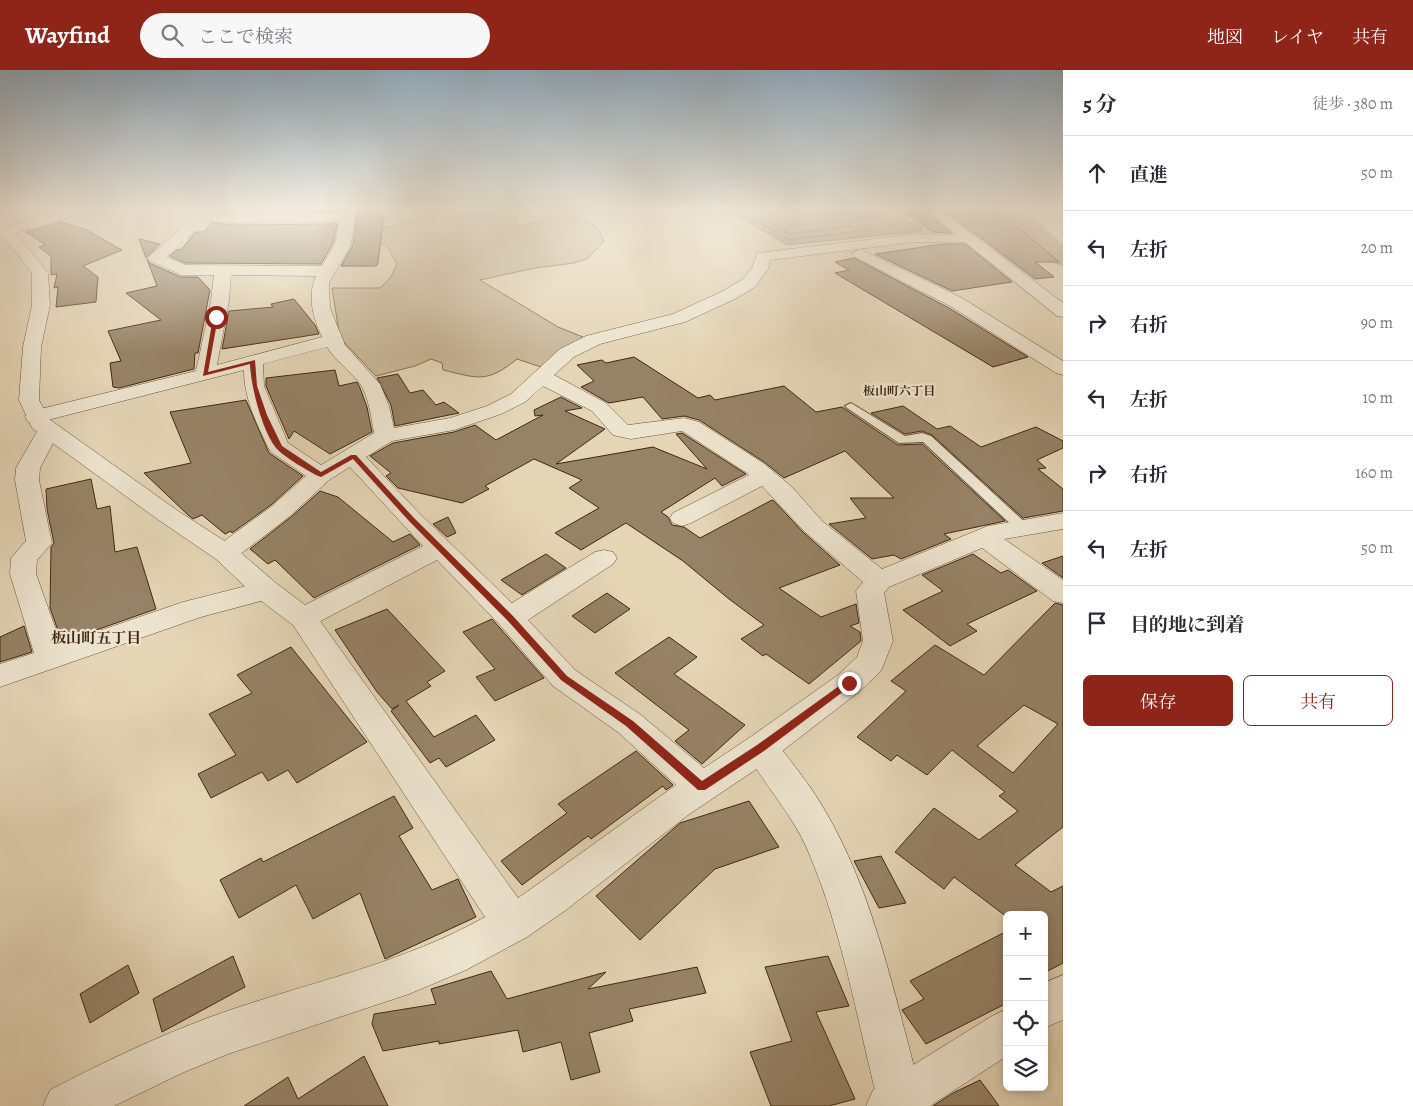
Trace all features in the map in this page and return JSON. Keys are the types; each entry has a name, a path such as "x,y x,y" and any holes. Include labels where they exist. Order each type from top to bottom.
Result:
{"street":[{"path":"27,256 40,273 41,305 32,347 30,400 42,423 169,516 225,553 266,590 303,618 514,924"},
{"path":"158,256 156,258 182,270 327,271"},
{"path":"336,256 327,271 320,290 325,323 331,340 345,359 367,379 381,412 385,436"},
{"path":"225,553 282,511 321,475 385,436 454,424 494,410 518,398 567,353 593,340 679,318 716,302 749,283 760,269 763,256"},
{"path":"865,256 956,302 1063,369"},
{"path":"993,256 1063,312"},
{"path":"205,374 220,302 223,271"},
{"path":"42,423 205,374 331,340"},
{"path":"253,361 254,386 264,415 279,447 321,475"},
{"path":"540,376 599,407 621,430 631,432 684,424 692,427 764,476 783,492 813,526 879,581"},
{"path":"42,423 28,468 27,480 39,543 24,558 23,574 51,659"},
{"path":"354,456 440,548 510,618 564,678 630,724 701,786"},
{"path":"682,518 764,476"},
{"path":"81,1102 227,1033 388,981 462,950 514,924 701,786 761,748 849,683 870,663 878,641 870,591 879,581 997,532 1063,521"},
{"path":"985,537 1063,594"},
{"path":"303,618 440,548"},
{"path":"510,618 604,558"},
{"path":"0,676 193,609 266,590"},
{"path":"761,748 809,815 830,860 856,937 897,1103 1003,1034"},
{"path":"1048,1005 1063,996"}],"lane":[{"path":"851,406 903,440 922,437 927,439 1023,528"}],"shaded area":[{"path":"393,256 590,256 574,263 535,268 480,280 558,327 583,337 541,367 517,359 489,376 474,377 443,370 442,363 431,359 415,366 376,376 340,338 332,288 380,288 391,277 397,264"}],"building":[{"path":"51,256 107,256 83,266 98,277 96,302 56,307 58,287 54,288 57,274 51,275"},
{"path":"170,256 326,256 321,264 185,263"},
{"path":"347,256 379,256 376,266 341,266"},
{"path":"880,256 980,256 1012,282 952,291"},
{"path":"1005,256 1052,256 1059,262 1035,262 1054,277 1035,279"},
{"path":"854,258 949,308 1028,357 993,367 835,273 849,270 835,262"},
{"path":"147,259 149,263 181,277 198,277 210,290 198,353 195,353 194,369 119,388 113,387 110,363 121,361 108,331 161,320 126,293 157,286"},
{"path":"294,299 315,325 319,334 222,349 229,311 273,307 271,304"},
{"path":"634,357 698,398 710,395 715,400 784,386 816,412 842,407 898,445 922,444 1005,521 944,534 951,539 901,559 894,555 872,559 829,524 866,518 850,498 894,498 845,451 784,478 764,462 699,420 684,416 662,419 643,397 609,403 581,387 594,381 577,365 602,360 606,363"},
{"path":"335,370 339,386 357,382 367,407 372,432 330,454 294,431 289,439 266,386 266,378"},
{"path":"398,374 410,393 423,390 436,405 444,402 459,413 395,426 391,405 377,378"},
{"path":"561,397 582,408 565,411 605,429 556,464 653,447 707,469 676,434 682,433 746,474 722,486 715,478 661,512 668,517 672,525 684,527 700,538 772,500 774,501 803,532 840,565 779,588 821,617 856,604 859,623 850,626 860,632 861,641 809,684 766,654 763,656 741,639 764,625 683,561 626,523 581,550 555,533 599,508 569,488 582,480 534,459 485,486 489,489 462,503 398,488 386,476 391,473 370,456 393,443 454,432 475,425 496,440 543,415 535,416 534,410"},
{"path":"246,400 269,453 303,476 271,505 232,533 231,531 225,534 202,515 193,519 144,473 191,463 170,412"},
{"path":"903,406 937,429 950,426 981,447 1036,427 1063,441 1063,448 1037,460 1046,468 1038,469 1063,489 1063,511 1023,518 932,435 922,431 905,434 871,413"},
{"path":"91,479 97,509 110,506 115,552 137,547 156,609 62,642 50,608 51,547 54,543 47,509 46,489"},
{"path":"320,491 338,497 393,542 410,534 420,545 314,598 275,560 268,564 250,549 291,517"},
{"path":"448,517 456,533 447,537 433,524"},
{"path":"546,554 566,568 522,595 501,580"},
{"path":"973,554 1001,573 1008,570 1037,591 967,624 977,631 950,646 903,610 943,591 922,575"},
{"path":"1063,556 1063,578 1042,563"},
{"path":"607,593 630,609 595,633 572,616"},
{"path":"1055,603 1063,605 1063,827 1015,865 1051,892 1063,886 1063,963 1048,971 1048,911 1003,911 1003,914 954,877 944,889 895,852 934,808 979,840 1018,811 999,796 1005,792 952,750 927,775 897,755 891,761 857,737 906,691 891,681 935,645 984,675","holes":["1024,705 1058,724 1013,773 977,746"]},
{"path":"387,609 445,671 427,682 431,686 406,701 434,737 476,715 495,740 446,767 439,758 430,763 391,711 399,705 392,709 377,692 335,630"},
{"path":"492,619 544,678 495,701 476,677 495,669 463,632"},
{"path":"24,626 32,652 0,662 0,637"},
{"path":"669,637 697,657 674,674 745,725 702,764 675,741 689,730 615,673"},
{"path":"291,647 367,742 297,783 288,770 268,781 262,772 211,798 198,774 236,755 209,714 252,693 237,675"},
{"path":"636,751 673,785 666,790 663,786 591,839 588,836 522,885 501,861 567,813 558,804"},
{"path":"394,796 413,828 399,836 432,890 458,879 476,917 385,959 360,893 313,919 296,885 239,918 220,880 261,858 263,862"},
{"path":"749,801 779,847 715,869 640,940 596,896 680,823"},
{"path":"881,856 906,903 879,908 854,861"},
{"path":"1003,933 1003,1005 926,1044 902,1010 924,999 910,981"},
{"path":"233,956 245,987 162,1032 153,999"},
{"path":"828,956 849,1006 816,1012 855,1099 829,1106 771,1106 750,1052 792,1041 765,967"},
{"path":"128,965 139,993 90,1023 80,994"},
{"path":"697,967 706,993 629,1009 633,1021 589,1033 600,1072 571,1080 561,1042 523,1052 518,1030 439,1044 439,1041 383,1051 372,1024 374,1014 436,1004 431,989 491,971 507,999 606,972 588,989"},
{"path":"364,1056 388,1106 244,1106 288,1077 298,1099"},
{"path":"980,1080 999,1106 933,1106 953,1093"}],"district":[{"name":"板山町六丁目","path":"899,391"},
{"name":"板山町五丁目","path":"96,638"}],"route":[{"path":"216,317 205,374 253,361 254,386 264,415 279,447 321,475 354,456 412,520 510,618 564,678 630,724 701,786 761,748 849,683"}]}
